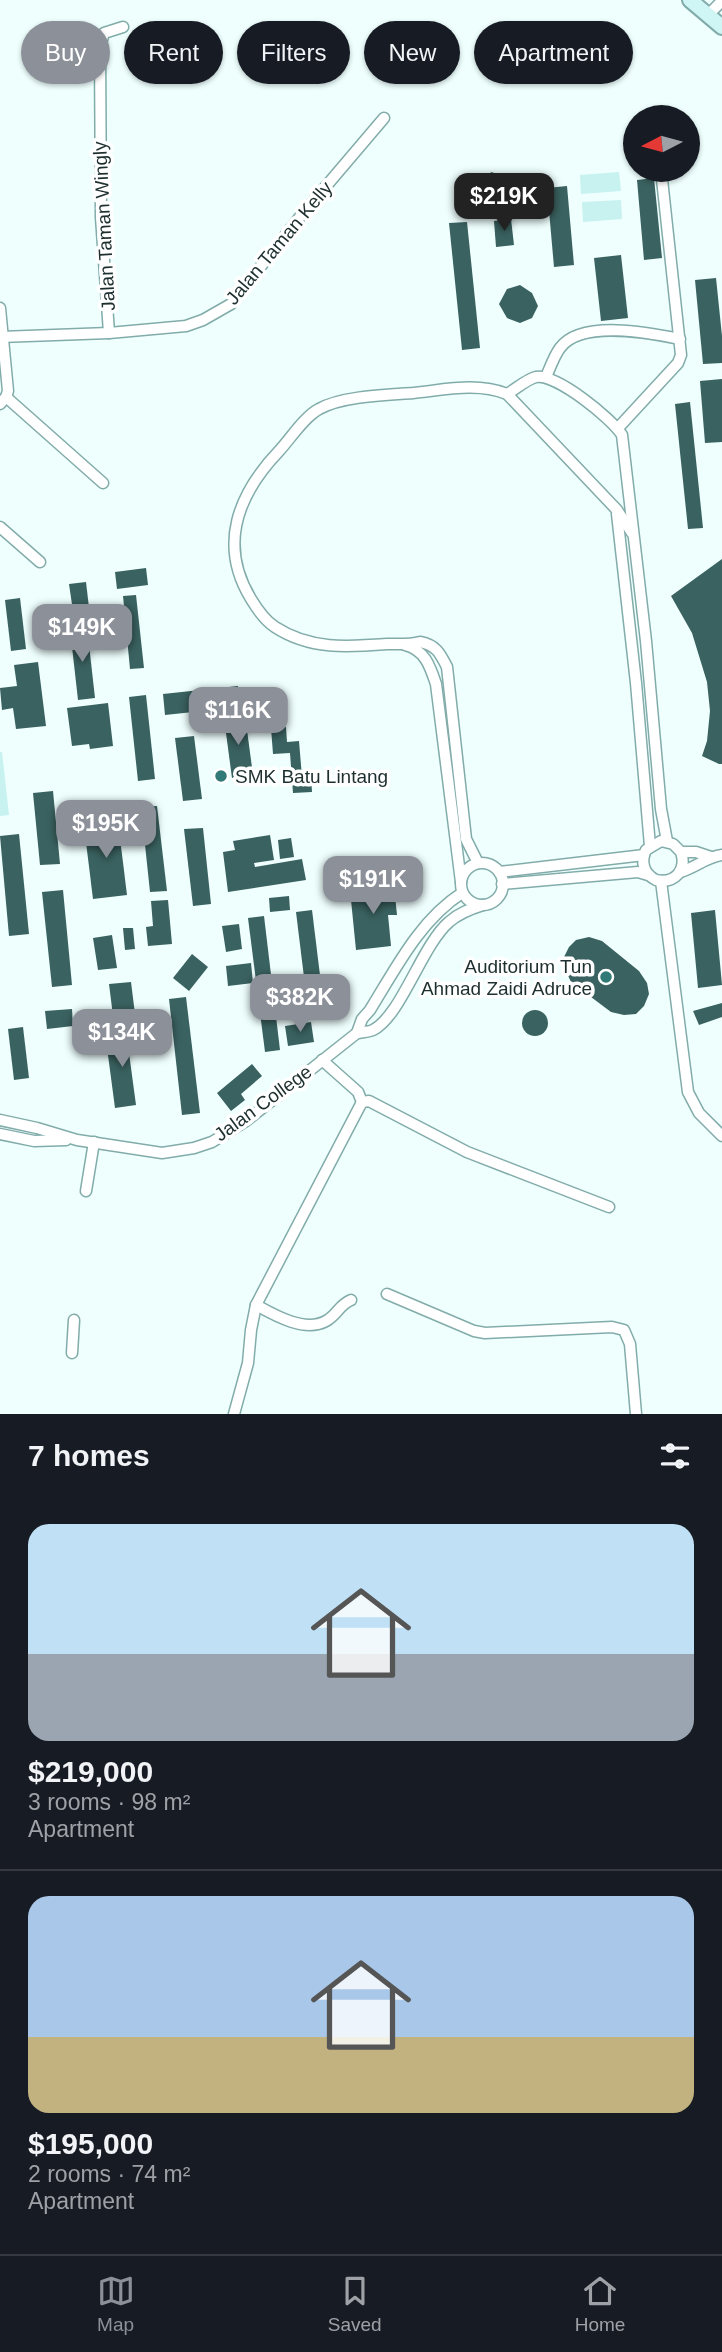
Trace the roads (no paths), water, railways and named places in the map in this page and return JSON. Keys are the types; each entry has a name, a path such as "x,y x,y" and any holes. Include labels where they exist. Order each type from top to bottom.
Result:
{"main road":[{"path":"690,0 722,27"}],"street":[{"path":"708,15 722,1"},
{"name":"Jalan Taman Wingly","path":"1,337 109,333 101,193 100,47 104,33 123,27"},
{"name":"Jalan Taman Kelly","path":"109,333 186,326 231,304 299,218 384,118"},
{"path":"618,428 678,363 681,355 662,182"},
{"path":"0,308 3,400 103,483"},
{"path":"546,377 560,348 584,333 632,330 680,339"},
{"path":"507,394 534,377 546,377 559,383 618,428 622,435 646,641 661,809 667,841"},
{"path":"478,863 466,839 447,667 441,653 433,646 420,642 334,648 315,645 273,626 242,584 236,565 234,539 244,497 273,457 316,410 329,404 392,394 482,387 507,394 617,510 632,533"},
{"path":"617,510 631,639 647,850 643,866 648,875"},
{"path":"0,527 40,562"},
{"path":"631,639 646,641"},
{"path":"397,644 420,652 428,660 436,684 462,887 471,902 483,905"},
{"path":"499,872 647,850 655,843 667,841 678,847 683,859 670,895 667,921"},
{"path":"681,852 696,852 710,857"},
{"path":"502,884 638,872 660,881 696,867 710,857 722,855"},
{"path":"478,863 490,865 499,872 502,884 497,898 464,911 447,923 383,1021 373,1030 357,1033 362,1019 423,928 462,887 464,872 478,863"},
{"path":"660,881 688,1092 694,1107 722,1136"},
{"name":"Jalan College","path":"0,1120 77,1140 162,1153 194,1148 212,1142 246,1121 357,1033"},
{"path":"234,1414 248,1363 256,1305 362,1102 358,1092 322,1060"},
{"path":"362,1102 369,1101 467,1152 609,1207"},
{"path":"34,1141 41,1136 37,1128"},
{"path":"0,1133 34,1141 77,1140"},
{"path":"86,1191 94,1142"},
{"path":"387,1294 474,1331 485,1333 612,1327 624,1330 630,1344 636,1414"},
{"path":"256,1305 298,1323 313,1324 324,1323 334,1315 341,1304 351,1300"},
{"path":"72,1353 74,1320"}],"place":[{"name":"SMK Batu Lintang","path":"221,776"},
{"name":"Auditorium Tun Ahmad Zaidi Adruce","path":"606,977"}]}
